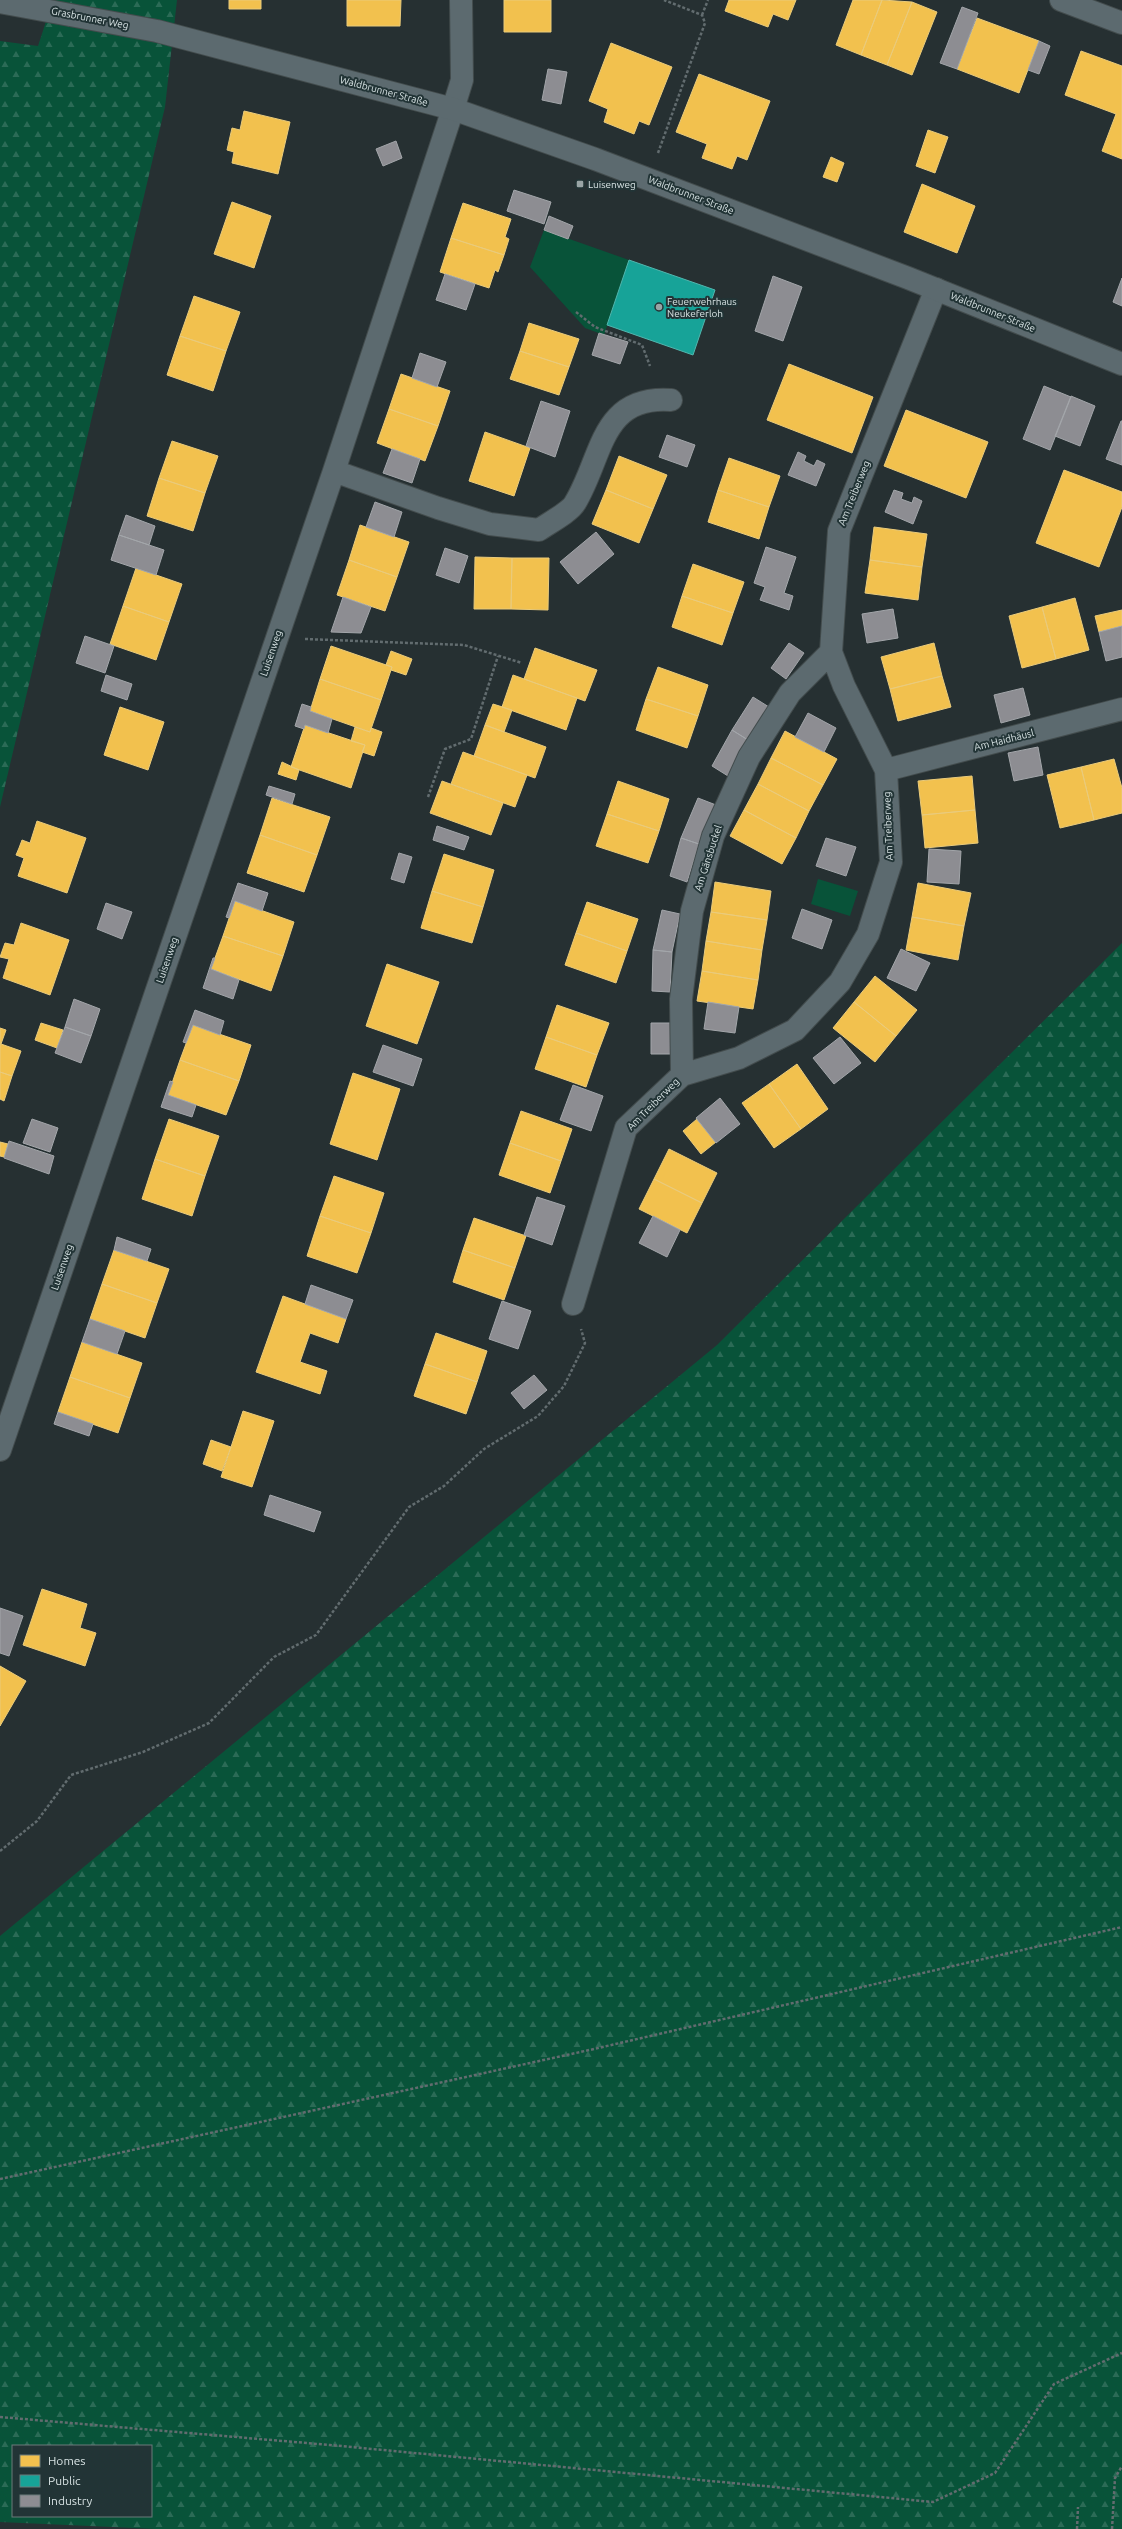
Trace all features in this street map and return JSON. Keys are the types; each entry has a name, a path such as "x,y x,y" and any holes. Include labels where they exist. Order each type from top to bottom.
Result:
{"street":[{"name":"Luisenweg","path":"0,1450 334,471 453,109 462,80 461,0"},
{"path":"1061,0 1122,23"},
{"name":"Grasbrunner Weg","path":"0,2 157,31"},
{"name":"Waldbrunner Straße","path":"157,31 453,109 595,159 936,289 1122,364"},
{"name":"Am Treiberweg","path":"573,1304 626,1128 682,1075 739,1058 795,1030 840,982 868,934 891,862 886,770 844,686 831,652 839,531 936,289"},
{"path":"334,471 438,508 490,524 539,530 575,505 609,426 632,405 652,399 671,400"},
{"name":"Am Gänsbuckel","path":"682,1075 681,999 692,911 713,836 749,758 786,699 831,652"},
{"name":"Am Haidhäusl","path":"886,770 1122,710"}],"path":[{"path":"664,0 702,15"},
{"path":"658,153 705,23 702,15 708,0"},
{"path":"576,312 595,327 642,345 650,366"},
{"path":"276,638 464,645 522,663"},
{"path":"428,796 445,749 470,739 498,656"},
{"path":"0,1851 37,1821 71,1775 143,1752 209,1722 274,1657 316,1635 409,1507 444,1486 484,1449 538,1416 564,1386 585,1343 573,1304"},
{"path":"0,2178 594,2049 1122,1927"},
{"path":"0,2417 338,2446 932,2502 995,2473 1054,2384 1122,2353"},
{"path":"1112,2529 1115,2478 1122,2466"},
{"path":"1077,2529 1078,2507"}],"green space":[{"path":"53,0 177,0 165,107 0,807 0,41 38,46"},
{"path":"544,230 629,260 604,335 585,328 530,267"},
{"path":"818,879 858,891 850,916 811,904"},
{"path":"1122,943 1122,2529 157,2529 0,2522 0,1936 717,1345"}],"building: Homes":[{"path":"229,0 261,0 261,9 229,9"},
{"path":"347,0 401,0 400,26 347,26"},
{"path":"504,0 551,0 551,32 504,32"},
{"path":"729,0 796,0 788,20 773,14 768,27 725,11"},
{"path":"853,0 882,0 861,55 836,45"},
{"path":"882,0 912,2 887,65 861,55"},
{"path":"912,2 937,12 912,75 887,65"},
{"path":"977,18 1039,41 1019,93 957,69"},
{"path":"611,43 672,67 649,125 639,121 634,134 604,122 608,109 589,101"},
{"path":"1081,51 1122,66 1122,159 1102,151 1116,114 1065,95"},
{"path":"699,74 770,101 747,160 737,156 732,169 702,158 707,144 676,132"},
{"path":"244,111 290,122 278,174 232,163 234,152 227,150 232,128 240,130"},
{"path":"928,130 948,137 935,173 916,166"},
{"path":"831,157 844,163 837,182 823,177"},
{"path":"922,184 975,206 957,253 904,232"},
{"path":"232,202 271,216 254,268 214,254"},
{"path":"463,203 511,219 505,237 509,239 504,255 451,238"},
{"path":"451,238 504,255 498,272 495,270 489,288 440,272"},
{"path":"194,296 240,312 226,351 180,336"},
{"path":"529,323 579,339 569,367 520,351"},
{"path":"180,336 226,351 213,391 167,375"},
{"path":"520,351 569,367 559,395 510,379"},
{"path":"789,364 873,397 852,453 767,420"},
{"path":"401,374 450,391 438,426 389,409"},
{"path":"389,409 438,426 425,461 377,443"},
{"path":"906,410 988,442 966,498 884,466"},
{"path":"485,432 530,448 514,496 469,481"},
{"path":"172,441 218,456 205,493 159,478"},
{"path":"619,456 667,475 653,509 606,490"},
{"path":"729,458 780,476 769,507 718,490"},
{"path":"1064,470 1122,492 1122,507 1099,567 1036,543"},
{"path":"159,478 205,493 193,531 147,516"},
{"path":"606,490 653,509 639,543 592,524"},
{"path":"718,490 769,507 759,539 708,522"},
{"path":"360,525 409,542 397,577 349,560"},
{"path":"874,527 927,534 922,567 870,560"},
{"path":"475,557 512,558 511,609 474,609"},
{"path":"512,558 549,558 548,610 511,609"},
{"path":"349,560 397,577 385,611 337,595"},
{"path":"870,560 922,567 918,600 865,593"},
{"path":"693,564 744,582 733,613 682,596"},
{"path":"136,568 182,584 169,622 123,606"},
{"path":"682,596 733,613 722,645 672,627"},
{"path":"1075,598 1089,650 1056,659 1042,607"},
{"path":"123,606 169,622 156,660 110,644"},
{"path":"1042,607 1056,659 1022,668 1009,616"},
{"path":"1122,610 1122,626 1099,632 1095,616"},
{"path":"934,643 942,676 890,689 881,657"},
{"path":"331,646 392,667 381,700 320,679"},
{"path":"535,648 597,670 585,701 524,679"},
{"path":"391,651 412,659 406,675 391,670 392,667 386,665"},
{"path":"658,667 708,685 698,716 646,699"},
{"path":"513,675 577,698 566,730 502,707"},
{"path":"942,676 951,707 898,721 890,689"},
{"path":"320,679 381,700 370,732 310,711"},
{"path":"646,699 698,716 687,748 636,730"},
{"path":"493,704 512,710 504,732 485,725"},
{"path":"120,707 164,722 148,770 104,755"},
{"path":"305,725 365,745 351,788 291,767"},
{"path":"485,725 546,747 535,778 474,756"},
{"path":"355,727 370,732 371,728 382,732 374,756 362,752 365,745 351,741"},
{"path":"785,731 837,759 823,785 771,758"},
{"path":"463,752 527,775 515,807 451,784"},
{"path":"771,758 823,785 809,811 758,784"},
{"path":"1114,759 1122,788 1122,813 1094,820 1081,767"},
{"path":"282,762 299,770 296,780 278,774"},
{"path":"1081,767 1094,820 1060,828 1047,775"},
{"path":"972,776 975,810 922,815 918,781"},
{"path":"442,781 503,803 491,835 430,813"},
{"path":"618,781 669,799 659,831 607,814"},
{"path":"758,784 809,811 796,838 744,810"},
{"path":"272,798 330,817 317,855 260,835"},
{"path":"744,810 796,838 782,864 730,836"},
{"path":"975,810 978,843 925,848 922,815"},
{"path":"607,814 659,831 648,863 596,846"},
{"path":"37,821 86,838 67,893 18,876 24,858 16,855 22,840 30,843"},
{"path":"260,835 317,855 304,892 247,873"},
{"path":"444,854 494,870 483,907 432,891"},
{"path":"715,882 771,891 767,920 711,912"},
{"path":"918,883 971,893 964,926 912,917"},
{"path":"432,891 483,907 472,943 421,928"},
{"path":"235,901 294,922 283,956 223,936"},
{"path":"587,902 638,919 627,951 576,933"},
{"path":"711,912 767,920 762,950 706,941"},
{"path":"912,917 964,926 958,960 906,950"},
{"path":"21,923 69,940 50,995 3,978 9,959 0,957 5,943 14,945"},
{"path":"576,933 627,951 616,983 565,965"},
{"path":"223,936 283,956 271,991 211,969"},
{"path":"706,941 762,950 758,980 702,971"},
{"path":"387,964 439,982 417,1044 366,1026"},
{"path":"702,971 758,980 753,1009 697,1001"},
{"path":"875,976 917,1010 896,1036 854,1002"},
{"path":"854,1002 896,1036 875,1062 833,1028"},
{"path":"557,1005 609,1023 597,1055 546,1037"},
{"path":"41,1023 63,1030 57,1048 35,1040"},
{"path":"193,1025 251,1045 239,1081 180,1060"},
{"path":"0,1028 6,1030 1,1044 21,1051 12,1076 0,1072"},
{"path":"546,1037 597,1055 586,1087 535,1069"},
{"path":"180,1060 239,1081 226,1115 168,1095"},
{"path":"797,1064 828,1109 801,1129 769,1084"},
{"path":"0,1072 12,1076 4,1101 0,1099"},
{"path":"353,1073 400,1089 377,1160 330,1144"},
{"path":"769,1084 801,1129 774,1148 742,1103"},
{"path":"521,1111 572,1129 561,1161 510,1143"},
{"path":"169,1119 219,1136 205,1176 155,1159"},
{"path":"697,1119 716,1142 701,1154 683,1131"},
{"path":"0,1142 8,1144 4,1157 0,1156"},
{"path":"510,1143 561,1161 550,1193 499,1175"},
{"path":"669,1149 717,1173 702,1203 654,1179"},
{"path":"155,1159 205,1176 192,1216 142,1199"},
{"path":"334,1176 384,1193 371,1233 320,1216"},
{"path":"654,1179 702,1203 687,1233 639,1209"},
{"path":"320,1216 371,1233 357,1273 307,1256"},
{"path":"474,1218 526,1236 515,1268 463,1250"},
{"path":"114,1250 169,1269 157,1303 102,1284"},
{"path":"463,1250 515,1268 504,1300 453,1282"},
{"path":"102,1284 157,1303 145,1338 90,1319"},
{"path":"283,1296 346,1319 338,1343 310,1333 300,1362 327,1371 320,1394 256,1372"},
{"path":"436,1333 487,1351 477,1382 425,1364"},
{"path":"82,1342 142,1363 130,1398 70,1377"},
{"path":"425,1364 477,1382 466,1414 414,1396"},
{"path":"70,1377 130,1398 118,1433 58,1412"},
{"path":"243,1411 274,1421 252,1487 221,1477"},
{"path":"211,1440 231,1447 222,1471 203,1464"},
{"path":"42,1589 87,1604 80,1628 96,1633 85,1666 23,1645"},
{"path":"0,1666 26,1681 0,1726"}],"building: Public":[{"path":"629,260 715,290 693,355 607,325"}],"building: Industry":[{"path":"962,7 978,13 957,69 940,63"},
{"path":"1039,41 1050,46 1039,74 1028,70"},
{"path":"548,69 567,72 561,104 542,100"},
{"path":"396,141 402,158 383,166 376,149"},
{"path":"514,190 551,202 544,224 507,211"},
{"path":"549,216 573,226 568,239 544,230"},
{"path":"445,274 475,284 466,310 436,300"},
{"path":"773,276 802,287 783,341 755,331"},
{"path":"1122,278 1122,306 1113,302"},
{"path":"599,333 628,342 620,364 592,355"},
{"path":"420,353 446,362 437,387 412,378"},
{"path":"1044,386 1071,397 1050,450 1023,439"},
{"path":"1071,396 1095,406 1080,446 1055,436"},
{"path":"541,401 570,411 555,457 526,446"},
{"path":"1122,421 1122,465 1106,459"},
{"path":"667,435 695,445 687,467 659,457"},
{"path":"392,449 420,459 412,483 383,473"},
{"path":"798,452 806,456 804,461 814,466 817,460 825,464 816,486 788,475"},
{"path":"894,490 903,493 901,499 912,503 914,497 922,501 913,524 885,512"},
{"path":"375,502 402,512 394,537 366,527"},
{"path":"126,515 155,526 149,545 119,535"},
{"path":"596,532 614,554 578,584 560,562"},
{"path":"119,535 164,550 156,575 111,560"},
{"path":"766,547 796,557 784,593 793,596 789,610 760,600 765,587 754,583"},
{"path":"445,548 468,556 459,583 436,575"},
{"path":"343,597 371,607 361,633 331,632"},
{"path":"893,609 898,638 867,643 862,614"},
{"path":"1122,626 1122,657 1106,661 1099,632"},
{"path":"85,636 114,646 105,673 76,663"},
{"path":"789,643 804,653 786,679 771,668"},
{"path":"106,675 132,684 127,700 101,691"},
{"path":"1023,688 1030,715 1001,723 994,695"},
{"path":"753,697 769,707 748,740 732,730"},
{"path":"302,704 311,707 310,711 332,719 328,733 305,725 304,729 295,726"},
{"path":"808,713 836,728 824,752 795,737"},
{"path":"732,730 748,740 728,776 712,766"},
{"path":"1038,747 1043,775 1014,781 1008,753"},
{"path":"269,786 295,794 292,804 266,795"},
{"path":"698,798 716,805 699,844 681,838"},
{"path":"437,826 469,837 464,850 433,840"},
{"path":"681,838 699,844 687,882 670,876"},
{"path":"826,838 856,847 846,876 816,866"},
{"path":"929,849 961,851 959,884 927,882"},
{"path":"399,853 412,857 404,883 391,879"},
{"path":"238,883 268,893 262,911 235,901 229,918 226,917"},
{"path":"106,903 132,912 122,939 97,929"},
{"path":"802,909 832,920 822,949 792,938"},
{"path":"662,910 680,914 672,952 653,950"},
{"path":"901,949 930,963 916,991 887,978"},
{"path":"653,950 672,952 670,992 652,991"},
{"path":"213,958 215,958 211,969 239,980 233,999 203,988"},
{"path":"74,999 100,1009 91,1036 65,1027"},
{"path":"708,1002 739,1007 735,1033 704,1029"},
{"path":"195,1010 224,1021 220,1035 193,1025 186,1043 183,1042"},
{"path":"651,1023 671,1023 671,1054 651,1054"},
{"path":"65,1027 91,1036 81,1063 55,1053"},
{"path":"840,1037 861,1063 834,1084 813,1058"},
{"path":"383,1045 422,1059 413,1086 373,1072"},
{"path":"170,1081 173,1082 168,1095 196,1105 192,1117 161,1107"},
{"path":"573,1085 603,1096 591,1131 560,1120"},
{"path":"720,1098 740,1124 716,1143 696,1118"},
{"path":"32,1119 58,1128 50,1152 23,1143"},
{"path":"9,1141 54,1156 49,1174 4,1158"},
{"path":"537,1197 565,1206 552,1245 524,1235"},
{"path":"653,1216 680,1230 667,1257 639,1243"},
{"path":"117,1237 151,1249 147,1261 114,1250"},
{"path":"311,1285 353,1300 346,1319 305,1304"},
{"path":"502,1301 531,1311 518,1349 489,1339"},
{"path":"90,1319 125,1331 117,1354 82,1342"},
{"path":"534,1375 547,1390 524,1409 511,1393"},
{"path":"58,1412 93,1424 89,1436 54,1424"},
{"path":"270,1495 321,1512 314,1532 264,1515"},
{"path":"0,1608 23,1616 9,1656 0,1653"}],"place":[{"name":"Luisenweg","path":"580,184"},
{"name":"Feuerwehrhaus Neukeferloh","path":"659,307"}]}
